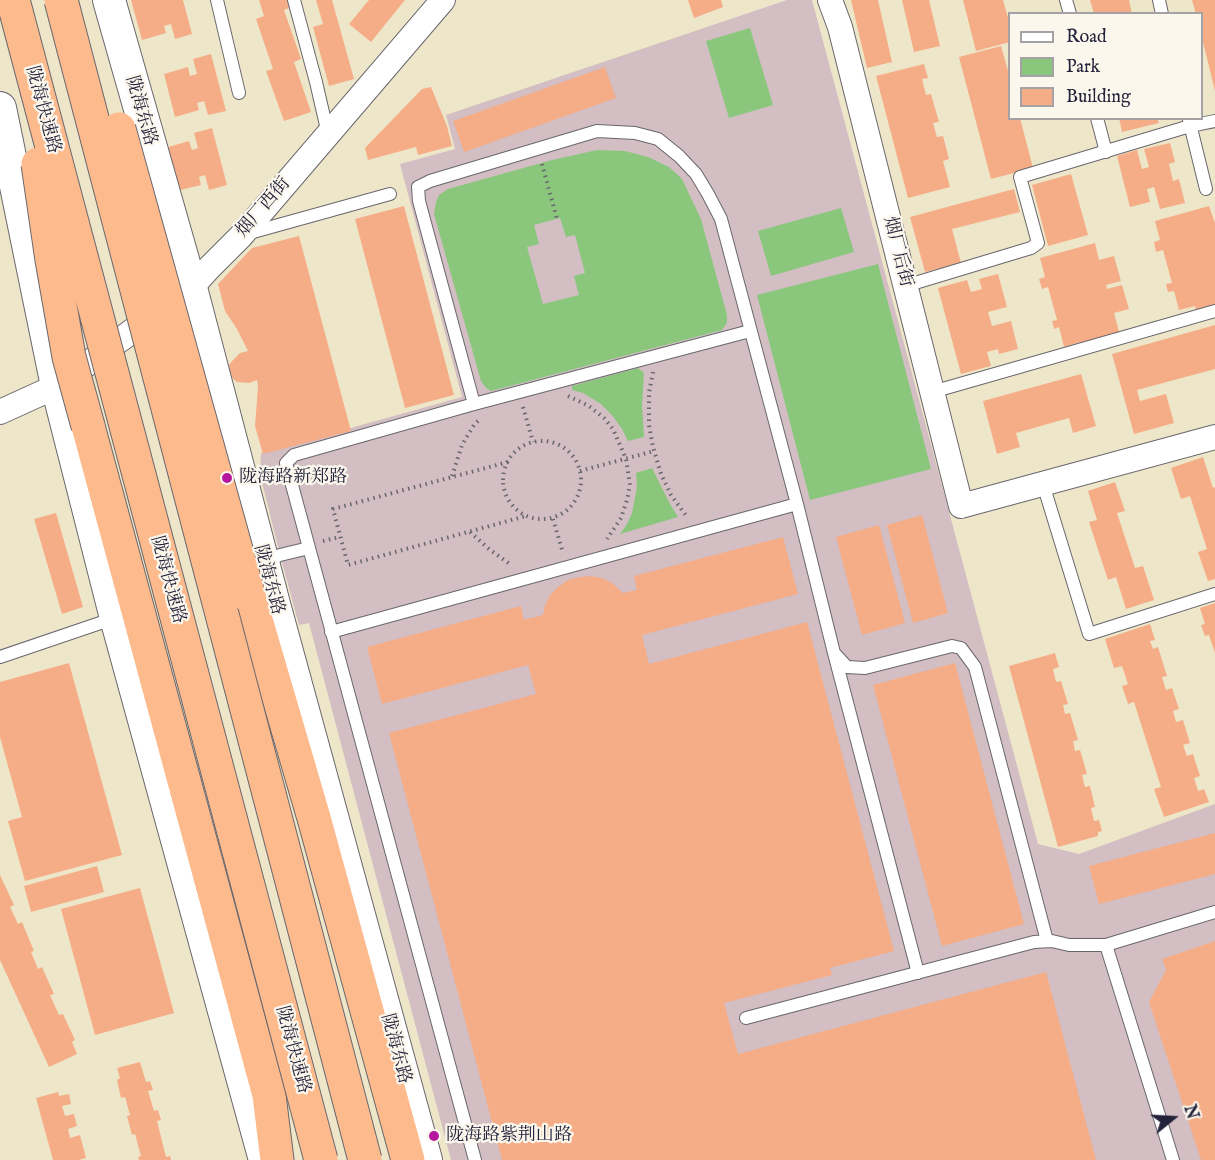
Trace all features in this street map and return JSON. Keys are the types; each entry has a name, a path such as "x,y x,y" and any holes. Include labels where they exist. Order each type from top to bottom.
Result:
{"highway":[{"path":"62,2 366,1160"},
{"path":"62,2 117,125 314,818 408,1160"},
{"path":"15,8 52,260 69,357 269,1095 277,1160"},
{"name":"陇海快速路","path":"15,8 321,1160"}],"street":[{"name":"陇海东路","path":"109,0 191,288 426,1160"},
{"name":"烟厂西街","path":"0,412 57,386 191,288 241,236 443,0"},
{"name":"烟厂后街","path":"830,0 840,27 961,506 1043,484"},
{"path":"0,108 57,386 116,618 265,1160"},
{"path":"1043,484 1215,436"}],"lane":[{"path":"217,0 239,93"},
{"path":"294,0 328,134"},
{"path":"1098,120 1106,152"},
{"path":"906,286 1031,248 1038,243 1020,177 1106,152 1189,122 1215,121"},
{"path":"1189,122 1206,189"},
{"path":"474,404 419,201 418,187 430,181 597,131 635,133 658,139 696,174 721,219 918,973"},
{"path":"241,236 390,194"},
{"path":"932,392 1215,311"},
{"path":"475,1160 286,464 294,455 513,393 750,332"},
{"path":"1043,484 1089,634 1215,594"},
{"path":"332,632 797,504"},
{"path":"264,562 280,555 309,548"},
{"path":"0,657 116,618"},
{"path":"834,653 847,667 865,668 952,646 961,648 975,667 1047,941"},
{"path":"746,1018 1034,942 1106,945 1215,912"},
{"path":"1106,945 1173,1160"}],"path":[{"path":"537,149 557,219"},
{"path":"655,356 649,393 649,424 654,451 671,495 698,531"},
{"path":"542,386 589,406 604,418 613,429 626,459 630,485 627,501 621,518 592,560"},
{"path":"452,477 462,445 474,425 493,406 513,393 533,442"},
{"path":"533,442 551,442 561,446 569,451 580,471 581,489 577,499 571,508 554,519 540,520 517,512 504,491 502,478 508,462 520,447 533,442"},
{"path":"580,471 654,451"},
{"path":"508,462 333,509 348,565 526,516"},
{"path":"554,519 567,567"},
{"path":"469,532 529,578"}],"shaded area":[{"path":"787,0 812,0 1038,844 1079,854 1215,804 1215,1160 451,1160 309,623 299,625 280,555 260,474 261,453 462,397 400,164 455,149 446,115"}],"green space":[{"path":"750,28 773,105 729,118 706,41"},
{"path":"597,150 625,151 648,157 669,167 682,179 701,219 727,315 727,323 722,330 491,391 486,388 481,381 434,214 436,202 439,195 448,189","holes":["560,218 566,237 575,235 585,273 574,276 579,295 543,304 527,247 539,244 534,225"]},
{"path":"841,208 854,252 771,276 758,231"},
{"path":"878,264 931,469 810,500 757,295"},
{"path":"638,368 644,373 642,405 644,437 628,441 612,415 601,404 583,393 572,390 572,386"},
{"path":"652,468 678,517 620,534 632,513 637,487 636,473"}],"building":[{"path":"131,0 183,0 192,34 175,39 171,24 164,26 166,33 142,40"},
{"path":"259,0 287,0 289,8 284,10 301,59 294,62 311,112 284,121 266,71 273,69 256,19 264,16"},
{"path":"316,0 332,0 354,79 329,86 313,27 323,24"},
{"path":"369,0 405,0 371,42 349,24"},
{"path":"688,0 721,0 723,7 694,18"},
{"path":"851,0 878,0 892,62 867,68"},
{"path":"902,0 929,0 940,46 914,52"},
{"path":"963,0 1003,0 1008,18 1008,43 976,51"},
{"path":"1090,0 1129,0 1132,12 1093,12"},
{"path":"1192,0 1215,0 1215,91 1203,42 1203,12 1195,12"},
{"path":"1001,46 1008,71 1008,120 1021,120 1033,168 991,179 959,57"},
{"path":"211,54 226,111 208,115 204,101 197,103 199,110 175,117 164,74 188,67 190,76 197,74 193,59"},
{"path":"924,64 928,78 922,79 926,95 931,94 939,122 933,123 937,137 943,136 949,159 943,161 950,187 908,198 876,76"},
{"path":"605,67 616,98 464,152 453,121"},
{"path":"431,87 447,126 452,146 418,155 416,147 368,160 365,148 422,89"},
{"path":"1119,120 1158,120 1159,123 1122,132"},
{"path":"212,128 227,185 209,190 205,175 199,177 201,185 176,191 165,148 189,141 192,150 198,148 194,133"},
{"path":"1170,143 1175,162 1169,164 1173,181 1179,179 1185,203 1160,209 1154,187 1147,189 1150,202 1130,207 1117,156 1137,150 1142,169 1149,167 1144,149"},
{"path":"1071,174 1088,235 1048,246 1032,185"},
{"path":"1014,189 1020,212 952,229 961,263 925,272 910,217"},
{"path":"404,206 454,395 405,408 355,219"},
{"path":"1209,206 1215,223 1215,306 1196,311 1195,306 1179,310 1174,291 1168,292 1166,284 1172,283 1163,250 1156,252 1154,242 1160,240 1155,221"},
{"path":"299,236 351,431 263,454 255,426 257,380 249,383 237,382 230,372 229,365 233,360 240,353 248,351 225,311 218,284 252,248"},
{"path":"1095,243 1099,260 1114,256 1121,281 1106,285 1107,289 1122,285 1129,309 1114,313 1119,332 1111,334 1113,339 1082,348 1080,342 1064,347 1059,327 1054,329 1052,321 1057,320 1048,287 1042,289 1039,279 1045,277 1040,258"},
{"path":"998,274 1007,307 988,312 992,326 1011,321 1018,349 999,354 998,349 987,352 991,366 961,374 938,288 967,280 971,292 982,289 979,279"},
{"path":"1215,325 1215,369 1137,390 1140,401 1166,394 1174,423 1134,434 1112,354"},
{"path":"1081,374 1096,426 1073,433 1069,418 1016,433 1020,447 997,454 983,401"},
{"path":"1203,457 1213,488 1215,487 1215,579 1208,581 1198,552 1207,549 1190,496 1181,499 1171,468"},
{"path":"1115,482 1125,511 1117,513 1135,568 1143,566 1154,600 1126,609 1116,577 1108,580 1089,522 1097,520 1088,491"},
{"path":"56,513 83,607 62,614 34,519"},
{"path":"922,515 948,613 913,623 887,525"},
{"path":"879,525 905,623 862,635 836,537"},
{"path":"783,537 798,594 642,635 649,664 807,622 894,951 830,968 832,975 724,1003 738,1054 1046,972 1096,1160 502,1160 389,733 536,694 528,665 382,704 367,647 521,606 524,620 543,615 550,595 568,580 591,576 602,578 623,593 637,590 634,576"},
{"path":"1215,603 1215,653 1209,635 1205,636 1201,625 1205,624 1200,608"},
{"path":"1150,624 1155,640 1150,641 1153,649 1158,647 1167,676 1162,677 1166,690 1172,688 1179,709 1173,711 1176,722 1183,720 1190,743 1183,745 1187,756 1193,754 1200,776 1194,778 1198,791 1204,789 1209,802 1164,817 1154,789 1161,787 1134,702 1128,704 1122,686 1128,684 1122,666 1114,668 1105,639"},
{"path":"1055,653 1059,667 1053,669 1056,682 1061,681 1068,704 1063,705 1065,714 1070,713 1078,740 1073,741 1075,751 1080,750 1087,774 1082,775 1085,787 1090,786 1095,807 1091,808 1094,821 1099,820 1102,831 1098,832 1098,836 1058,847 1009,666"},
{"path":"69,663 122,855 25,881 8,821 22,817 0,737 0,682"},
{"path":"955,663 1024,924 942,946 873,685"},
{"path":"1215,833 1215,874 1099,904 1089,866"},
{"path":"97,866 104,892 31,912 24,886"},
{"path":"0,875 14,905 10,907 18,924 22,922 34,951 31,952 38,969 42,967 54,994 50,995 59,1015 63,1014 75,1040 72,1042 77,1054 49,1067 0,960"},
{"path":"140,888 174,1013 95,1035 61,909"},
{"path":"1215,941 1215,1160 1201,1160 1149,1002 1166,970 1162,959"},
{"path":"140,1062 146,1082 150,1081 153,1090 148,1091 154,1111 158,1110 161,1120 157,1121 166,1157 170,1156 171,1160 139,1160 138,1157 141,1156 135,1134 132,1135 125,1097 121,1098 117,1068"},
{"path":"58,1092 59,1096 69,1094 71,1104 62,1106 65,1116 74,1114 77,1126 68,1129 70,1138 80,1135 86,1158 53,1160 36,1098"}],"place":[{"name":"陇海路新郑路","path":"227,478"},
{"name":"陇海路紫荆山路","path":"434,1136"}]}
